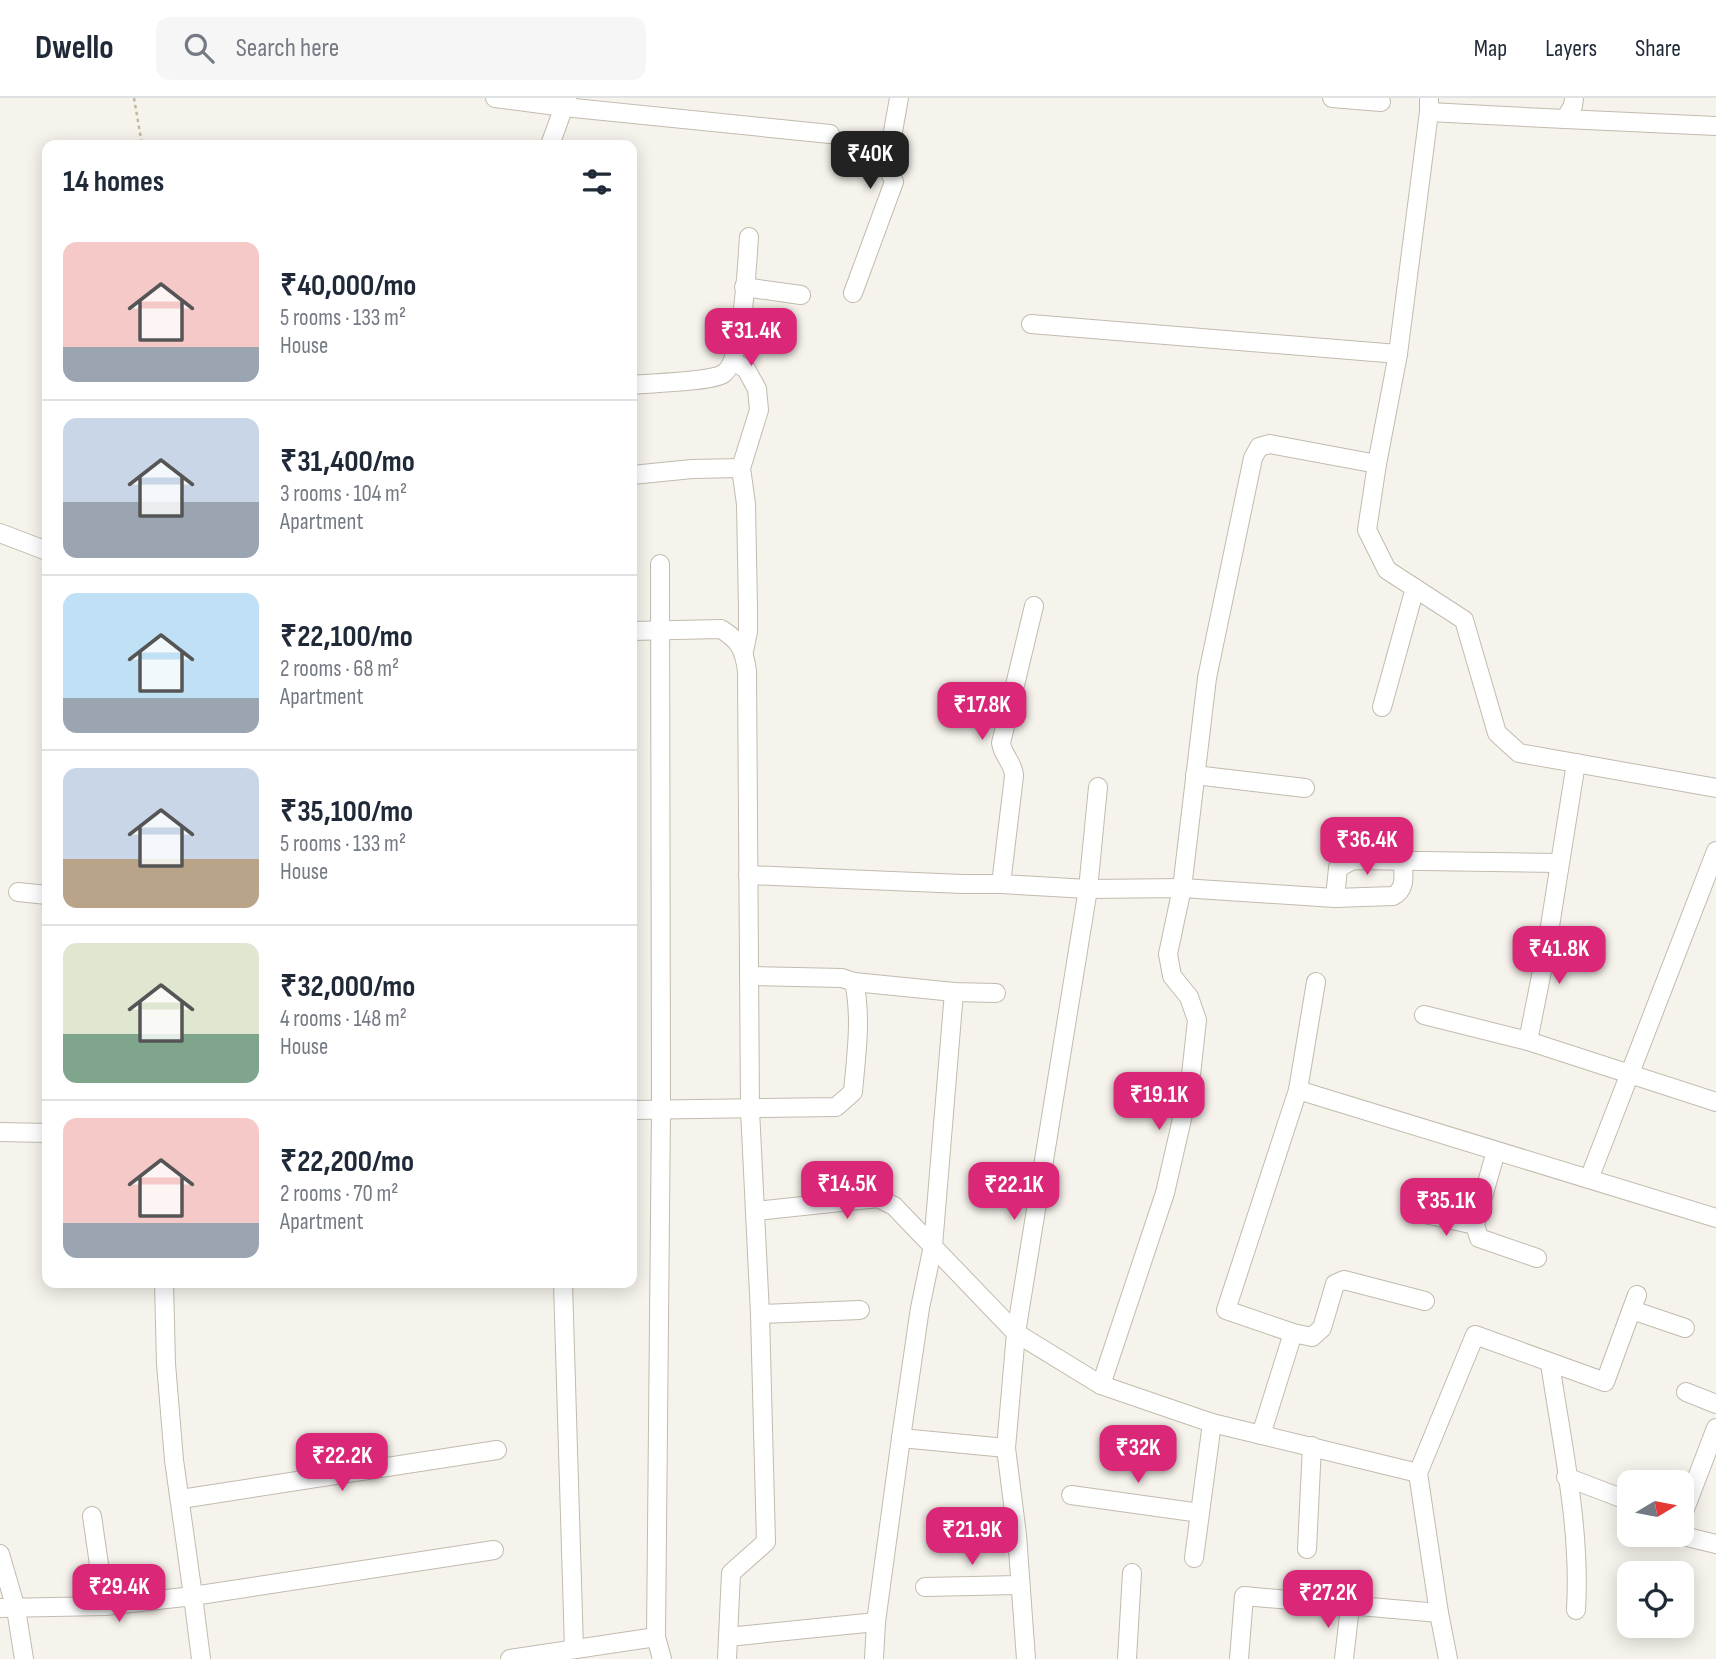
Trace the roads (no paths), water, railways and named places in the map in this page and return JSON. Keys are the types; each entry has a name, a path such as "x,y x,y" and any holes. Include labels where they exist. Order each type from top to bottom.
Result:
{"street":[{"path":"495,98 565,103 830,134"},
{"path":"853,293 894,181 887,165 898,98"},
{"path":"1332,98 1381,102"},
{"path":"1565,119 1573,106 1574,98"},
{"path":"552,140 565,103"},
{"path":"1716,126 1565,119 1429,105 1398,354 1367,530 1387,570 1464,620 1497,733 1519,753 1716,788"},
{"path":"637,385 724,374 733,361 739,337 749,237"},
{"path":"744,287 801,295"},
{"path":"1031,324 1398,354"},
{"path":"727,1659 731,1573 766,1542 760,1314 750,1110 747,671 744,651 748,632 748,609 746,504 741,468 759,410 757,389 746,369 733,361"},
{"path":"1101,1385 1165,1193 1190,1084 1197,1020 1189,997 1172,976 1168,954 1182,888 1207,678 1253,458 1259,447 1270,444 1377,464"},
{"path":"637,474 741,468"},
{"path":"0,533 42,549"},
{"path":"660,564 661,1110 656,1637 662,1659"},
{"path":"1382,707 1415,588"},
{"path":"1001,884 1014,768 1003,753 1001,743 1034,606"},
{"path":"637,631 721,629 731,635 744,651"},
{"path":"1528,1041 1546,951 1576,763"},
{"path":"1195,775 1305,788"},
{"path":"1026,1659 1017,1535 1006,1448 1016,1334 1088,889 1098,787"},
{"path":"1589,1179 1716,851"},
{"path":"1335,898 1338,868 1343,864 1365,860 1558,863"},
{"path":"748,875 1088,889 1182,888 1335,898 1399,893 1403,887 1403,861"},
{"path":"18,892 42,894"},
{"path":"750,976 842,978 854,982 954,992 996,993"},
{"path":"637,1110 836,1107 853,1092 858,1041 854,982"},
{"path":"1316,982 1298,1090 1225,1306 1228,1312 1293,1333 1312,1336 1322,1328 1335,1284 1339,1281 1344,1280 1425,1301"},
{"path":"874,1659 876,1622 901,1438 920,1308 933,1246 954,992"},
{"path":"1424,1015 1528,1041 1716,1102"},
{"path":"1298,1090 1716,1218"},
{"path":"0,1132 42,1133"},
{"path":"1496,1151 1475,1225 1479,1238 1538,1258"},
{"path":"756,1211 877,1198 894,1206 1016,1334 1101,1385 1212,1423 1418,1473"},
{"path":"1425,1214 1475,1225"},
{"path":"164,1288 166,1364 174,1460 201,1659"},
{"path":"563,1288 573,1649"},
{"path":"1448,1659 1418,1473 1475,1335 1605,1382 1635,1302 1685,1328"},
{"path":"760,1314 860,1310"},
{"path":"1261,1435 1293,1333"},
{"path":"1550,1363 1577,1535 1576,1610"},
{"path":"1686,1392 1716,1404"},
{"path":"1194,1558 1212,1423"},
{"path":"1694,1486 1716,1428"},
{"path":"901,1438 1006,1448"},
{"path":"1307,1549 1312,1446"},
{"path":"181,1499 497,1450"},
{"path":"1566,1476 1617,1496"},
{"path":"1072,1495 1199,1513"},
{"path":"92,1516 105,1606"},
{"path":"1694,1539 1716,1544"},
{"path":"8,1609 105,1606 193,1596 494,1550"},
{"path":"0,1554 8,1609 24,1659"},
{"path":"1127,1659 1132,1573"},
{"path":"925,1587 1020,1585"},
{"path":"1239,1659 1244,1596 1439,1613"},
{"path":"1344,1659 1350,1606"},
{"path":"728,1637 876,1622"},
{"path":"510,1659 656,1637"}]}
